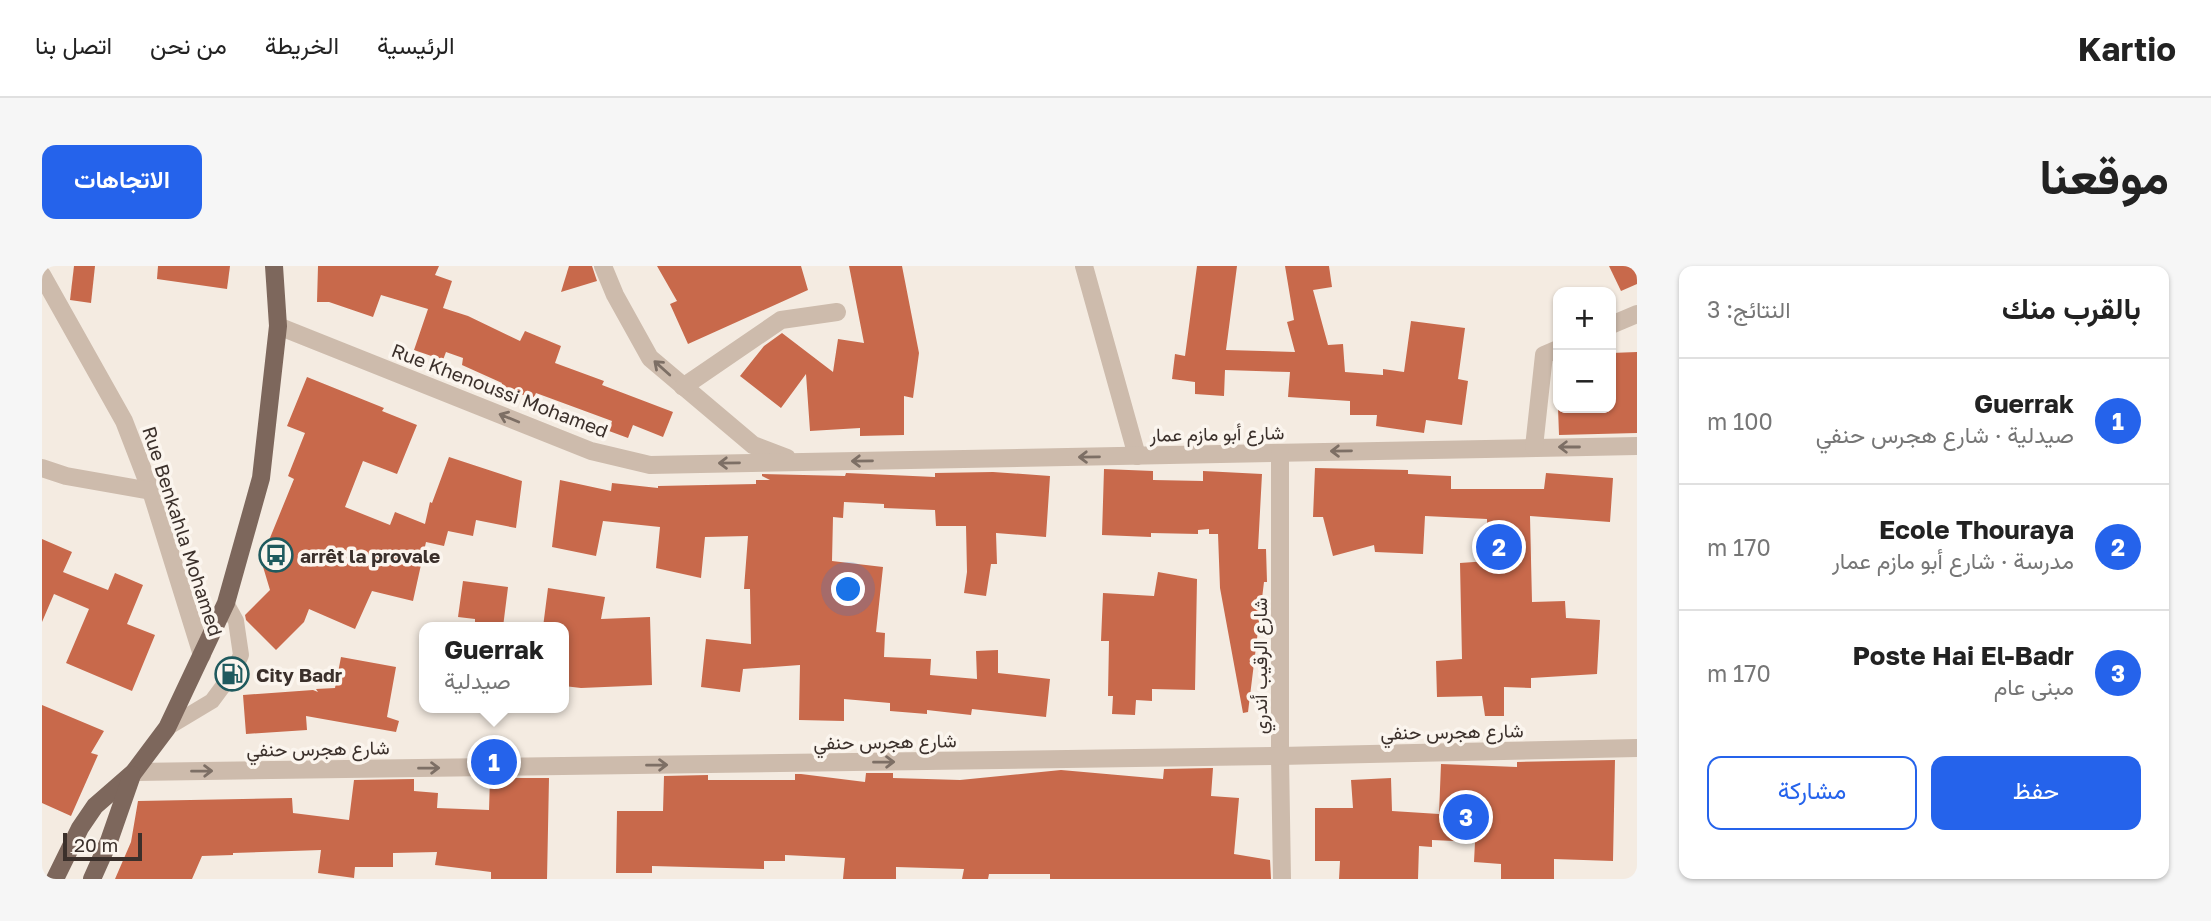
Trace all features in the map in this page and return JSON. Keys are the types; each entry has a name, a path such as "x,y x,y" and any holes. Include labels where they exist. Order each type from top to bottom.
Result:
{"main road":[{"path":"54,879 80,828 95,806 134,772 167,728 226,603 261,478 278,326 274,266"},
{"path":"92,879 134,772"}],"street":[{"path":"603,266 615,295 650,358 753,445 797,462"},
{"path":"1084,266 1137,456"},
{"name":"Rue Benkahla Mohamed","path":"42,275 124,421 151,491 202,655"},
{"path":"682,387 781,320 836,312"},
{"path":"1616,323 1637,314"},
{"name":"Rue Khenoussi Mohamed","path":"278,326 591,451 650,464 797,462"},
{"path":"1534,447 1544,355 1556,350"},
{"name":"شارع أبو مازم عمار","path":"797,462 1637,446"},
{"name":"شارع الرقيب أندري","path":"1280,453 1282,879"},
{"path":"42,468 66,476 151,491"},
{"name":"شارع هجرس حنفي","path":"134,772 1280,756 1637,748"}],"lane":[{"path":"167,728 212,701 232,674 241,655 236,621 226,603"}],"building":[{"path":"74,266 95,266 91,303 70,300"},
{"path":"158,266 230,266 227,289 157,279"},
{"path":"318,266 439,266 435,275 452,281 443,308 468,316 520,341 525,331 561,346 555,363 604,381 602,385 673,412 663,437 633,425 628,438 609,431 612,421 536,393 533,399 501,386 502,383 462,365 463,358 446,352 443,360 414,350 428,309 381,295 373,317 329,302 317,302"},
{"path":"569,266 592,266 597,281 561,292"},
{"path":"657,266 801,266 808,290 688,344 670,304 677,301"},
{"path":"849,266 902,266 919,353 913,398 904,396 904,435 860,436 860,428 810,431 806,374 781,408 740,376 764,346 782,333 833,372 838,339 864,343"},
{"path":"1197,266 1237,266 1226,350 1295,352 1287,322 1294,320 1285,266 1329,266 1332,287 1313,290 1328,345 1343,344 1345,372 1383,375 1383,369 1404,372 1411,321 1465,328 1458,379 1468,381 1462,425 1426,420 1424,433 1376,426 1377,415 1350,415 1350,401 1288,397 1290,372 1225,370 1224,396 1195,394 1195,382 1172,379 1175,354 1185,356"},
{"path":"1609,266 1637,266 1637,284 1621,291"},
{"path":"1637,352 1637,433 1559,435 1558,413 1616,413 1616,353"},
{"path":"307,377 384,408 382,411 417,425 397,474 363,461 345,507 390,525 395,512 425,524 430,502 432,503 449,457 522,481 516,528 476,520 473,536 448,531 444,546 426,542 413,601 372,591 355,629 309,609 304,622 276,650 246,620 245,615 270,590 261,560 294,479 288,476 305,433 287,426"},
{"path":"1315,468 1408,470 1408,474 1451,476 1451,489 1544,489 1546,473 1613,478 1610,522 1530,516 1532,602 1565,601 1566,618 1600,620 1597,674 1531,678 1531,688 1504,687 1504,716 1485,716 1482,696 1437,697 1436,661 1462,659 1460,563 1488,561 1487,519 1425,516 1423,554 1375,552 1374,545 1333,556 1323,517 1313,517"},
{"path":"1104,469 1153,471 1153,480 1203,481 1203,471 1262,474 1258,549 1266,549 1267,582 1264,582 1248,712 1243,713 1220,588 1218,534 1209,534 1209,529 1198,530 1198,534 1151,533 1151,537 1102,535"},
{"path":"993,472 1050,476 1046,537 996,533 997,564 991,564 986,596 964,593 967,572 966,526 936,526 935,510 884,508 884,504 844,502 843,518 833,517 832,561 883,567 876,632 885,633 884,657 931,659 930,675 977,679 976,651 998,650 998,673 1050,679 1046,717 972,709 971,715 927,710 927,714 890,711 890,703 844,699 844,721 799,720 800,665 743,669 740,692 701,687 706,639 751,644 750,589 744,589 748,536 705,537 701,578 656,568 660,527 603,521 596,556 552,547 560,480 611,491 612,483 658,488 756,484 756,480 770,480 762,474 845,476 846,473 935,477 935,473"},
{"path":"42,539 72,552 63,572 108,590 115,573 143,585 127,624 155,635 132,691 66,663 89,609 54,594 42,622"},
{"path":"1158,572 1197,579 1195,690 1152,689 1152,701 1136,700 1135,715 1112,714 1113,696 1108,696 1109,641 1101,641 1103,593 1154,596"},
{"path":"463,581 508,587 504,622 475,622 475,619 458,617"},
{"path":"548,588 605,597 601,619 650,617 652,685 569,687 569,622 544,622"},
{"path":"341,657 396,667 387,717 399,721 396,732 306,716 307,730 246,734 243,695 313,690 318,692 316,689 335,688"},
{"path":"42,705 104,731 91,753 98,755 71,816 42,803"},
{"path":"1615,760 1613,861 1554,859 1554,879 1501,879 1501,864 1474,862 1475,842 1432,840 1432,847 1419,846 1418,879 1339,879 1340,861 1315,861 1315,808 1353,808 1351,780 1391,778 1392,811 1439,814 1441,764 1517,767 1517,762"},
{"path":"1213,768 1211,796 1239,798 1234,854 1270,860 1271,879 1050,879 1050,874 989,874 988,879 962,879 964,869 896,867 896,879 843,879 845,858 785,855 785,861 764,861 764,869 652,866 652,873 616,873 617,811 663,811 664,776 708,775 708,780 795,780 795,774 801,774 865,782 866,773 893,773 893,778 960,780 1061,770 1163,779 1164,769"},
{"path":"490,778 549,778 547,879 491,879 491,872 435,865 437,852 393,853 393,867 355,867 354,878 318,873 321,850 202,856 192,879 115,879 131,842 138,801 292,798 293,813 349,820 354,780 414,779 414,791 438,793 437,808 489,810"}],"place":[{"name":"Ecole Thouraya","path":"1499,547"},
{"name":"arrêt la provale","path":"276,555"},
{"name":"City Badr","path":"232,674"},
{"name":"Guerrak","path":"494,762"},
{"name":"Poste Hai El-Badr","path":"1466,817"}]}
